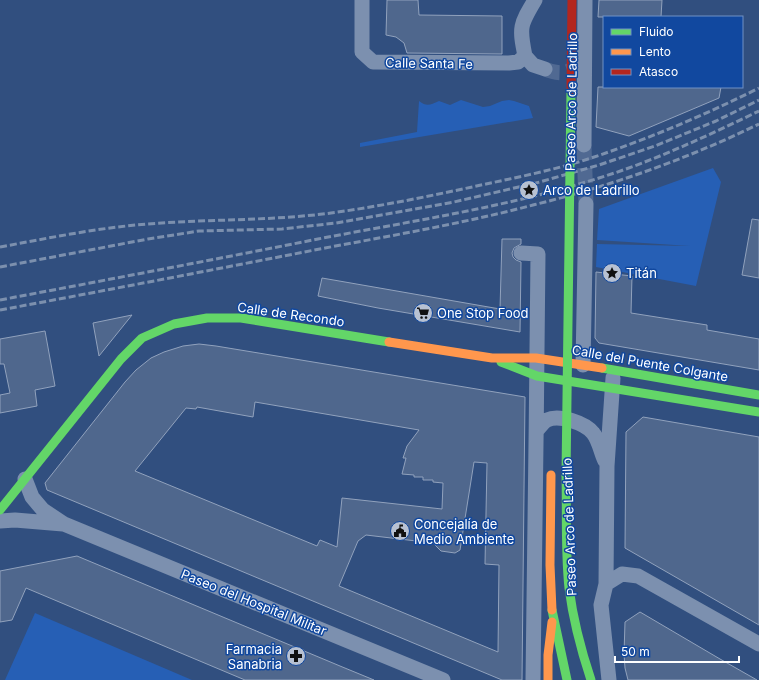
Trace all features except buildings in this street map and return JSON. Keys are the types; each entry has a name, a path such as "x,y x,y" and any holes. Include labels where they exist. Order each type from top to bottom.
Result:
{"street":[{"name":"Calle Santa Fe","path":"362,0 362,52 373,62 509,63 518,62 525,56"},
{"path":"535,0 523,19 521,36 525,56 533,65 545,69"},
{"name":"Paseo Arco de Ladrillo","path":"572,0 566,475 567,561 571,606 581,649 591,680"},
{"name":"Paseo Arco de Ladrillo","path":"584,145 585,0"},
{"path":"583,365 586,204"},
{"path":"521,253 538,254 534,680"},
{"name":"Calle de Recondo","path":"0,510 121,359 142,338 174,324 207,318 240,318 492,358 536,358"},
{"path":"553,351 553,390"},
{"name":"Calle de Recondo","path":"492,358 537,376"},
{"name":"Calle del Puente Colgante","path":"536,358 759,395"},
{"path":"609,680 601,605 606,584 607,466 614,370"},
{"path":"537,376 759,412"},
{"path":"552,413 552,428"},
{"path":"537,430 546,420 554,418 575,422 587,427 594,434 607,466"},
{"name":"Paseo Arco de Ladrillo","path":"548,680 548,655 552,615 550,565 551,471"},
{"name":"Paseo del Hospital Militar","path":"25,479 32,497 43,510 64,524 443,680"},
{"name":"Paseo del Hospital Militar","path":"0,522 15,520 64,524"},
{"path":"606,584 622,574 638,576 759,644"},
{"name":"Paseo Arco de Ladrillo","path":"552,615 567,680"}],"shaded area":[{"path":"461,100 483,107 502,101 514,101 529,106 533,118 360,147 360,143 417,132 419,101 426,105 439,101 450,105"},
{"path":"713,168 721,182 696,286 596,267 597,244 690,246 597,240 599,209"},
{"path":"35,613 192,680 5,680"}],"tunnel":[{"path":"545,69 562,73 570,71 577,65"},
{"path":"584,145 586,204"}],"railway":[{"path":"0,247 128,226 170,222 308,216 389,204 448,192 572,164 600,155 681,124 759,88"},
{"path":"0,267 148,239 199,231 282,229 336,223 454,202 536,183 599,165 655,146 716,121 759,100"},
{"path":"0,300 459,213 530,197 599,178 640,164 700,139 759,111"},
{"path":"0,310 430,228 562,198 620,180 676,160 759,124"}],"traffic: fast":[{"path":"566,475 571,90"},
{"path":"0,510 121,359 142,338 174,324 207,318 241,318 389,342"},
{"path":"501,362 537,376 759,412"},
{"path":"602,368 759,395"},
{"path":"566,475 569,588 578,634 591,680"},
{"path":"552,610 567,680"}],"traffic: slow":[{"path":"389,342 492,358 536,358 602,368"},
{"path":"551,475 550,565 552,610"},
{"path":"548,680 548,655 552,622"}],"traffic: jam":[{"path":"571,90 572,0"}],"place":[{"name":"Arco de Ladrillo","path":"529,190"},
{"name":"Titán","path":"612,273"},
{"name":"One Stop Food","path":"423,313"},
{"name":"Concejalía de Medio Ambiente","path":"400,531"},
{"name":"Farmacia Sanabria","path":"296,656"}]}
